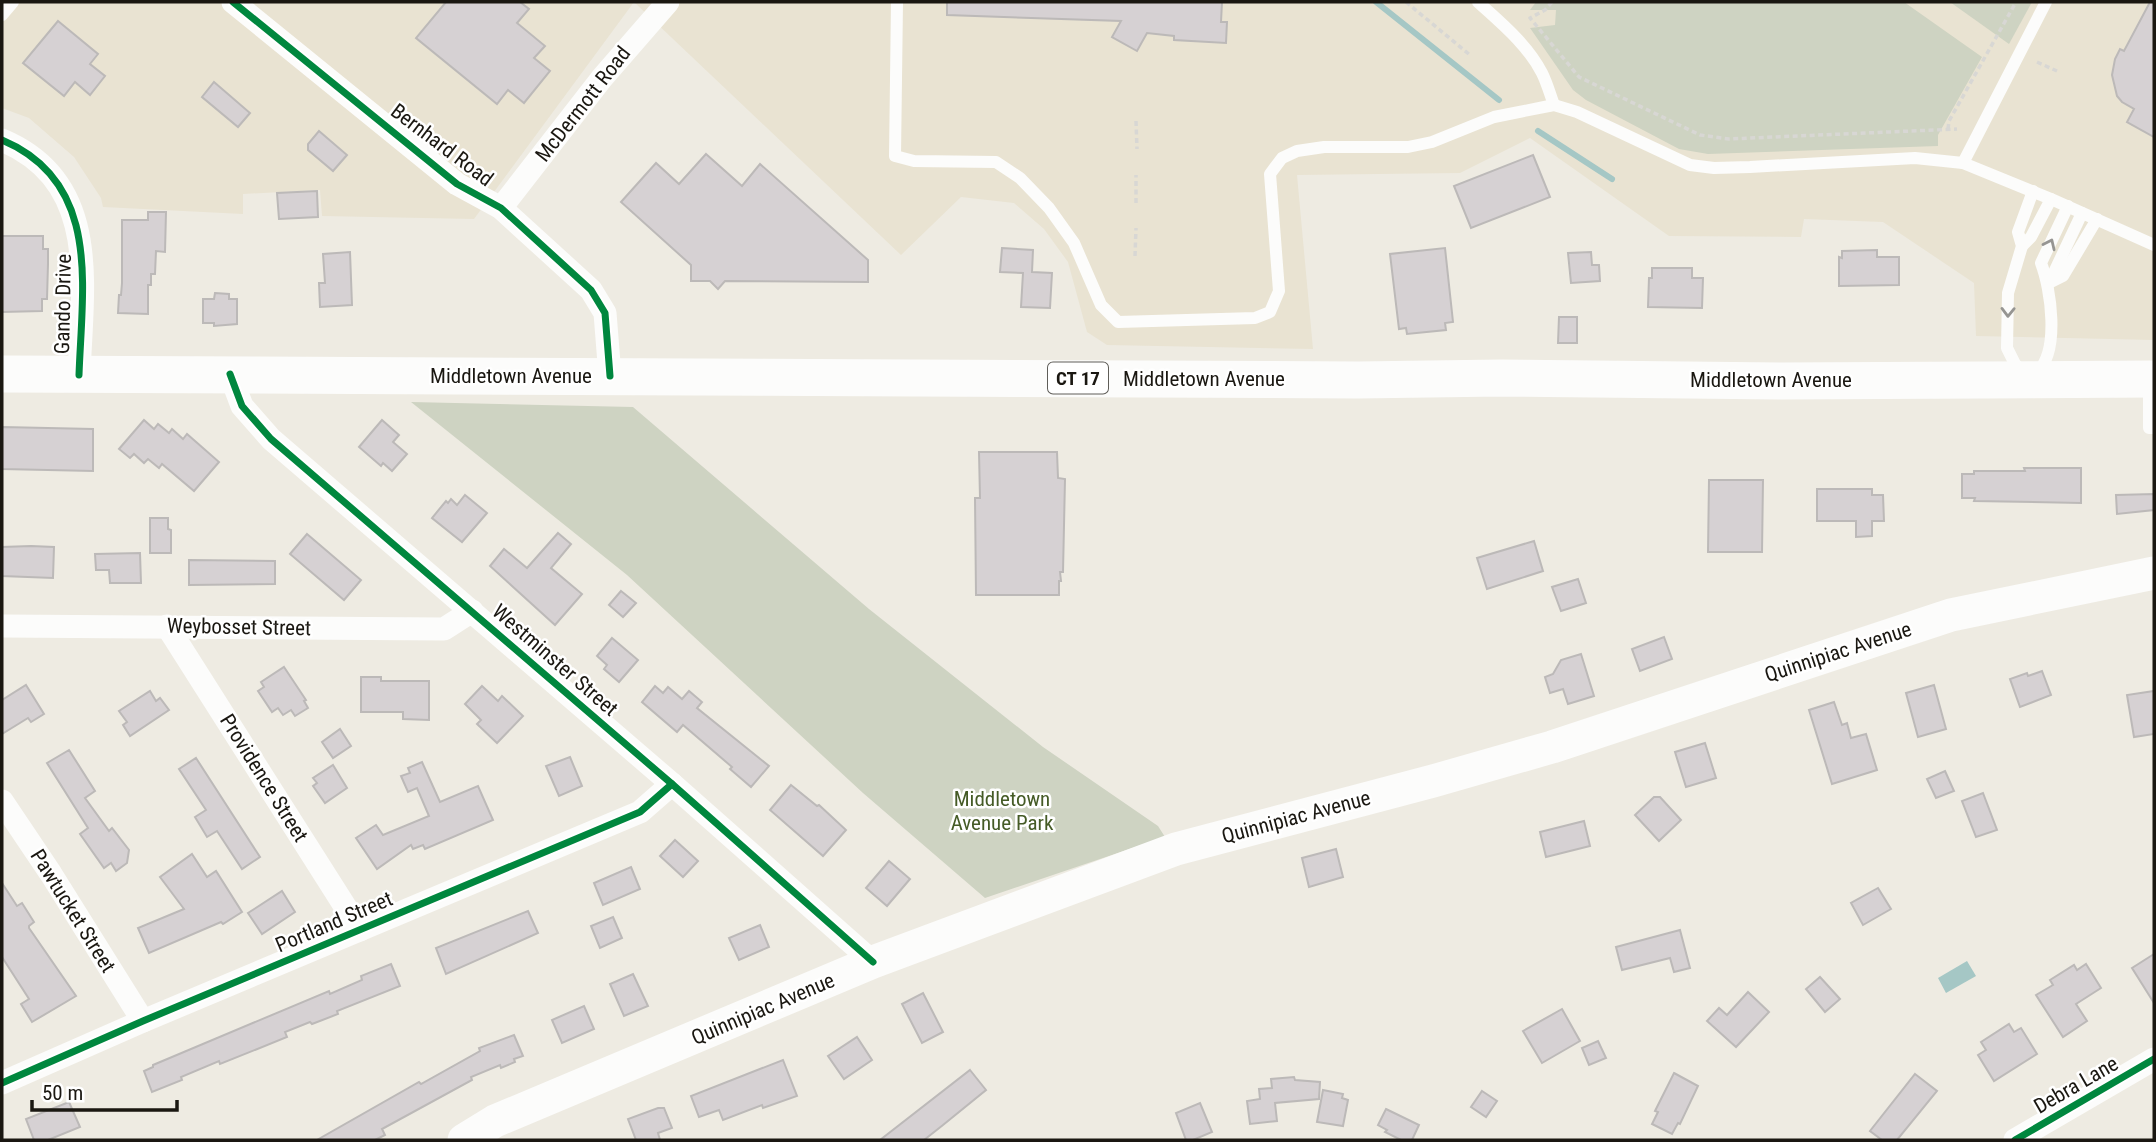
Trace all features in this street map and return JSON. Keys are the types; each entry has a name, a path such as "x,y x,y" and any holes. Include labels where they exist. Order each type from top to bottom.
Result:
{"main road":[{"name":"Middletown Avenue","path":"2,374 1780,381 2152,379"},
{"name":"Quinnipiac Avenue","path":"464,1140 495,1121 873,962 1176,849 1552,747 1951,615 2154,573"}],"street":[{"name":"Bernhard Road","path":"233,2 457,184 501,208 591,290 604,313 610,376"},
{"name":"McDermott Road","path":"501,208 602,78 668,2"},
{"name":"Gando Drive","path":"2,140 38,161 56,180 70,205 80,232 83,262 79,375"},
{"name":"Westminster Street","path":"230,374 242,406 271,439 672,783 873,962"},
{"name":"Weybosset Street","path":"2,626 444,629 472,611"},
{"name":"Providence Street","path":"167,626 360,930"},
{"name":"Portland Street","path":"2,1083 640,812 672,783"},
{"name":"Pawtucket Street","path":"2,801 143,1021"},
{"name":"Debra Lane","path":"2015,1140 2154,1059"}],"lane":[{"path":"2,15 13,2"},
{"path":"897,2 895,156 914,161 996,162 1020,178 1049,208 1074,243 1101,305 1118,322 1255,318 1270,312 1279,291 1270,174 1282,158 1297,151 1324,147 1408,146 1432,142 1494,117 1554,105 1577,112 1690,165 1714,168 1750,167 1914,158 1963,163 2154,245"},
{"path":"1478,2 1510,31 1531,57 1543,75 1554,105"},
{"path":"1963,163 2046,2"},
{"path":"2022,246 2018,232 2033,191"},
{"path":"2051,199 2031,237 2022,246 2008,293 2007,348 2015,364 2029,379 2044,366 2051,347 2049,283 2041,263 2068,206"},
{"path":"2049,283 2082,213"},
{"path":"2049,283 2063,276 2097,219"},
{"path":"2152,379 2149,428 2154,428"}],"path":[{"path":"1406,2 1470,55"},
{"path":"1552,2 1545,10 1530,18 1579,77 1700,135 1729,139 1957,129"},
{"path":"1948,129 1949,121 2015,2"},
{"path":"1994,40 2000,43"},
{"path":"2037,62 2057,71"},
{"path":"1136,121 1137,149"},
{"path":"1136,175 1136,203"},
{"path":"1135,256 1136,228"}],"shaded area":[{"path":"2,2 634,2 474,219 322,216 320,190 243,194 243,214 103,207 101,198 74,157 29,118 2,108"},
{"path":"634,2 2154,2 2154,340 1976,336 1974,283 1883,222 1804,219 1801,237 1669,236 1530,138 1460,173 1297,175 1313,349 1107,345 1087,332 1068,262 1044,229 1014,203 961,197 901,255"}],"green space":[{"path":"1536,2 1904,2 1982,57 1938,135 1938,146 1708,154 1679,149 1586,100 1573,90 1530,28 1555,25 1556,10 1530,10"},
{"path":"1950,2 2032,2 2009,44"},
{"name":"Middletown Avenue Park","path":"411,402 633,407 869,609 1043,747 1158,826 1165,837 985,898 863,793 627,575"}],"water":[{"path":"1967,961 1976,976 1946,993 1938,978"}],"building":[{"path":"446,2 520,2 529,9 517,23 545,46 534,58 550,71 524,103 508,90 497,104 416,38"},
{"path":"947,2 1222,2 1221,22 1227,22 1226,43 1174,40 1174,36 1147,33 1137,51 1112,37 1121,21 947,15"},
{"path":"2150,2 2154,2 2154,137 2127,122 2134,109 2117,96 2112,75 2120,49 2124,51"},
{"path":"58,21 98,54 90,64 105,76 90,95 75,82 64,96 23,63"},
{"path":"214,82 250,113 238,127 202,97"},
{"path":"319,131 347,155 333,171 308,150 308,144"},
{"path":"706,154 742,186 760,164 868,260 868,282 725,281 718,289 710,281 691,281 691,265 621,202 656,163 679,184"},
{"path":"1533,155 1550,197 1471,228 1454,186"},
{"path":"317,191 318,217 279,219 277,193"},
{"path":"148,212 166,212 165,252 156,251 155,274 151,274 151,285 148,285 148,314 118,313 122,283 122,220 148,220"},
{"path":"2,236 43,236 43,249 48,249 48,264 47,299 42,299 42,311 2,312"},
{"path":"1002,248 1033,250 1032,272 1052,273 1050,308 1021,307 1023,273 1000,272"},
{"path":"1445,248 1453,322 1445,323 1446,330 1407,334 1406,328 1399,329 1390,254"},
{"path":"1877,250 1877,257 1899,257 1899,285 1839,286 1839,257 1842,258 1842,251"},
{"path":"350,252 352,305 320,307 319,283 325,283 323,254"},
{"path":"1591,252 1592,265 1599,265 1600,281 1571,283 1568,253"},
{"path":"1652,268 1692,268 1692,278 1703,278 1702,308 1648,307"},
{"path":"215,293 229,294 229,299 237,299 237,324 214,326 214,323 203,323 203,299 214,299"},
{"path":"1559,317 1577,317 1577,343 1558,343"},
{"path":"144,420 154,429 158,424 169,433 172,429 183,439 187,434 219,462 194,491 162,464 159,468 148,459 144,463 134,454 130,458 119,449"},
{"path":"382,420 399,435 393,442 407,454 392,471 383,463 381,466 359,447"},
{"path":"2,427 93,429 93,471 2,469"},
{"path":"979,452 1057,452 1058,478 1065,479 1063,572 1060,572 1059,595 976,595 975,498 980,498"},
{"path":"2024,468 2081,468 2081,503 1974,501 1975,498 1962,498 1962,474 1974,474 1974,471 2025,471"},
{"path":"1709,480 1763,480 1762,552 1708,552"},
{"path":"1817,489 1872,489 1872,495 1883,495 1884,521 1872,521 1872,536 1856,537 1856,521 1817,521"},
{"path":"2154,494 2154,510 2117,514 2116,495"},
{"path":"465,495 487,513 462,542 432,518 446,501 448,503 451,499 457,505"},
{"path":"150,518 168,518 171,553 150,553"},
{"path":"558,533 571,544 551,568 582,594 555,625 490,566 504,549 527,568"},
{"path":"307,534 361,580 344,600 290,554"},
{"path":"1534,541 1543,571 1487,589 1477,558"},
{"path":"2,547 54,547 53,578 2,576"},
{"path":"140,553 141,583 110,583 109,570 96,570 95,554"},
{"path":"189,560 275,561 275,584 189,585"},
{"path":"1578,579 1586,603 1561,611 1552,587"},
{"path":"621,591 636,603 623,617 609,605"},
{"path":"1664,637 1672,659 1640,671 1632,649"},
{"path":"612,638 638,660 619,682 604,669 607,665 597,656"},
{"path":"1581,654 1594,696 1568,704 1563,689 1550,693 1545,677 1553,674 1561,660"},
{"path":"284,667 306,700 304,701 308,708 295,716 291,710 283,715 278,708 272,712 258,691 264,687 261,682"},
{"path":"2042,671 2051,695 2020,707 2010,679"},
{"path":"361,677 381,677 381,681 429,681 429,720 403,719 403,712 361,712"},
{"path":"26,685 44,714 31,722 28,718 2,734 2,700"},
{"path":"1934,685 1946,729 1918,737 1906,693"},
{"path":"482,686 498,701 502,696 523,716 497,743 477,724 481,720 465,704"},
{"path":"655,686 663,693 668,687 682,699 689,691 702,702 697,708 769,766 751,787 683,725 677,732 642,702"},
{"path":"150,691 156,701 160,698 169,710 130,736 123,725 127,722 119,711"},
{"path":"2154,691 2154,734 2134,737 2127,695"},
{"path":"1834,702 1842,725 1847,723 1851,738 1866,734 1877,770 1832,784 1809,710"},
{"path":"340,729 351,746 333,758 322,742"},
{"path":"1705,743 1716,778 1686,787 1675,752"},
{"path":"69,750 95,791 85,798 109,831 112,828 129,850 127,863 116,871 111,863 104,868 80,834 88,828 47,763"},
{"path":"570,757 582,786 559,796 546,766"},
{"path":"196,758 260,857 242,869 217,831 207,837 195,817 206,810 179,769"},
{"path":"422,762 440,802 478,786 493,820 425,849 423,845 413,849 411,845 377,869 356,838 376,825 383,835 429,816 417,788 408,792 401,776 410,773 408,768"},
{"path":"333,765 347,788 325,803 313,786 317,783 313,778"},
{"path":"1945,771 1954,791 1936,798 1927,779"},
{"path":"791,785 819,805 846,830 823,856 770,810"},
{"path":"1983,793 1997,830 1976,837 1962,801"},
{"path":"1654,797 1660,797 1681,820 1659,841 1635,815"},
{"path":"1584,821 1590,846 1546,857 1540,832"},
{"path":"675,840 698,861 683,877 660,856"},
{"path":"1336,849 1343,877 1309,887 1302,858"},
{"path":"192,854 207,877 216,871 242,912 223,924 221,922 149,953 138,928 184,909 160,877"},
{"path":"889,861 910,879 887,906 866,888"},
{"path":"631,867 640,889 603,905 594,883"},
{"path":"2,883 17,906 22,903 34,922 29,928 76,996 32,1022 21,1004 29,999 2,957"},
{"path":"1878,888 1891,909 1863,925 1851,903"},
{"path":"282,891 295,912 262,934 248,913"},
{"path":"528,911 538,933 446,974 436,948"},
{"path":"613,917 622,938 600,948 591,926"},
{"path":"760,925 769,947 739,960 729,938"},
{"path":"1680,930 1690,968 1674,972 1670,958 1622,970 1616,947"},
{"path":"2154,954 2154,1003 2132,968"},
{"path":"391,964 400,986 337,1011 338,1014 285,1032 287,1037 220,1064 219,1061 152,1092 144,1071 153,1065 329,991 330,994 362,980 361,976"},
{"path":"2086,964 2101,988 2076,1004 2087,1021 2063,1037 2036,995 2053,985 2050,980 2074,965 2077,970"},
{"path":"633,974 648,1006 624,1016 610,984"},
{"path":"1820,977 1840,999 1825,1012 1806,989"},
{"path":"1748,992 1769,1012 1736,1047 1707,1021 1719,1008 1727,1015"},
{"path":"923,993 943,1032 922,1043 902,1004"},
{"path":"584,1006 594,1029 562,1043 552,1020"},
{"path":"1562,1009 1580,1041 1542,1063 1523,1031"},
{"path":"2009,1024 2014,1032 2021,1028 2037,1054 1994,1081 1978,1055 1986,1050 1981,1042"},
{"path":"514,1035 523,1056 501,1068 500,1065 471,1077 472,1080 382,1129 385,1135 375,1140 317,1140 480,1051 479,1048"},
{"path":"857,1037 872,1060 844,1079 828,1056"},
{"path":"1598,1041 1606,1058 1589,1065 1582,1048"},
{"path":"783,1060 797,1096 763,1108 762,1105 723,1120 719,1110 699,1117 691,1096"},
{"path":"970,1070 986,1090 924,1140 880,1140"},
{"path":"1674,1073 1698,1086 1680,1124 1678,1123 1672,1134 1652,1124 1658,1112 1655,1111"},
{"path":"1915,1074 1937,1091 1897,1140 1882,1140 1870,1131"},
{"path":"1294,1077 1295,1080 1320,1082 1319,1099 1275,1103 1277,1121 1250,1124 1247,1101 1260,1099 1259,1089 1272,1088 1271,1079"},
{"path":"1323,1090 1343,1094 1342,1098 1348,1100 1343,1126 1317,1122"},
{"path":"1482,1091 1497,1101 1486,1117 1471,1107"},
{"path":"69,1102 80,1127 48,1140 34,1140 26,1119"},
{"path":"1200,1103 1212,1132 1186,1140 1176,1113"},
{"path":"664,1108 672,1128 658,1133 660,1140 636,1140 628,1119"},
{"path":"1386,1109 1419,1125 1412,1140 1401,1140 1378,1125"}],"waterway":[{"path":"1376,2 1499,100"},
{"path":"1538,131 1612,179"}],"cycle path":[{"path":"233,2 457,184 501,208 591,290 605,313 610,376"},
{"path":"2,140 34,159 57,182 71,210 79,240 82,273 79,375"},
{"path":"230,374 242,406 271,439 672,784 873,962"},
{"path":"2,1083 640,812 672,784"},
{"path":"2015,1140 2154,1059"}]}
